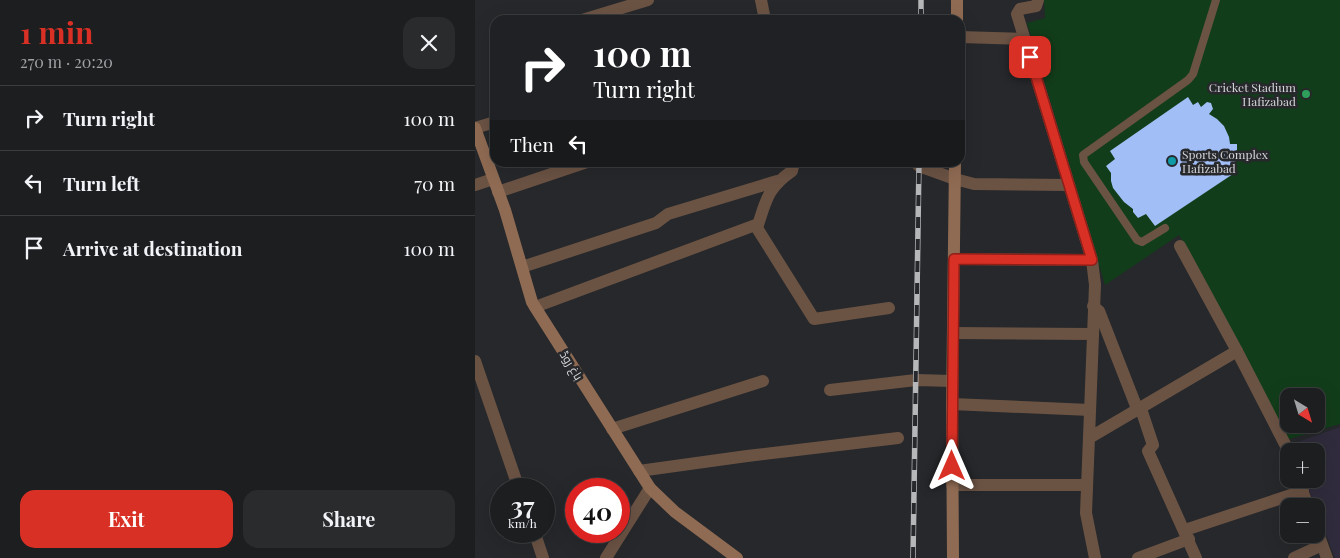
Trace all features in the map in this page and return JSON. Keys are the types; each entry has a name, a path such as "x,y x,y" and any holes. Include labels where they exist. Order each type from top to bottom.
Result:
{"street":[{"path":"600,0 605,13"},
{"path":"598,15 648,0"},
{"path":"761,0 764,15"},
{"path":"957,0 957,15"},
{"path":"1038,0 1036,6 1021,9 1017,14 1092,260 1095,285 1085,513 1095,558"},
{"path":"965,37 1024,39"},
{"path":"475,128 490,124"},
{"name":"باغ روڈ","path":"475,128 535,307 650,488 675,512 737,558"},
{"path":"498,192 572,167"},
{"path":"522,267 656,223 668,214 777,182 792,171 793,167"},
{"path":"922,167 974,184 1069,185"},
{"path":"953,558 952,381 955,167"},
{"path":"475,185 493,179"},
{"path":"777,182 767,199 757,228 814,319 889,308"},
{"path":"535,307 758,224"},
{"path":"1180,246 1284,443"},
{"path":"954,259 1092,260"},
{"path":"1093,306 1099,311 1140,410 1153,445 1148,452 1196,558"},
{"path":"953,334 1093,334"},
{"path":"1089,438 1140,410 1237,351"},
{"path":"475,361 515,478"},
{"path":"830,390 916,380 952,381"},
{"path":"612,428 763,381"},
{"path":"952,404 1090,410"},
{"path":"639,471 899,438"},
{"path":"952,485 1087,485"},
{"path":"606,558 650,488"},
{"path":"1302,488 1305,498"},
{"path":"1138,558 1187,535 1303,491"},
{"path":"538,543 543,558"},
{"path":"1294,558 1322,545 1327,558"}],"lane":[{"path":"1165,228 1142,242 1137,240 1084,162 1083,155 1188,80 1193,74 1216,0"}],"shaded area":[{"path":"1340,427 1340,558 1335,558 1325,532 1325,498 1312,498 1308,488 1325,488 1325,443 1295,443"}],"green space":[{"path":"1044,0 1340,0 1340,424 1325,428 1325,388 1280,388 1280,422 1179,235 1105,285 1027,23 1045,18"},
{"path":"1286,433 1309,433 1289,439"}],"building":[{"path":"1188,97 1193,105 1198,102 1201,107 1207,102 1211,103 1213,109 1209,114 1224,126 1230,144 1237,144 1237,150 1233,153 1237,160 1231,165 1236,172 1155,226 1146,214 1138,218 1133,209 1124,202 1113,188 1111,173 1106,166 1115,159 1110,151"}],"railway":[{"path":"921,0 921,15"},
{"path":"913,558 919,167"}],"place":[{"name":"Cricket Stadium Hafizabad","path":"1306,94"},
{"name":"Sports Complex Hafizabad","path":"1172,161"}],"route":[{"path":"952,466 954,259 1092,260 1030,57"}]}
